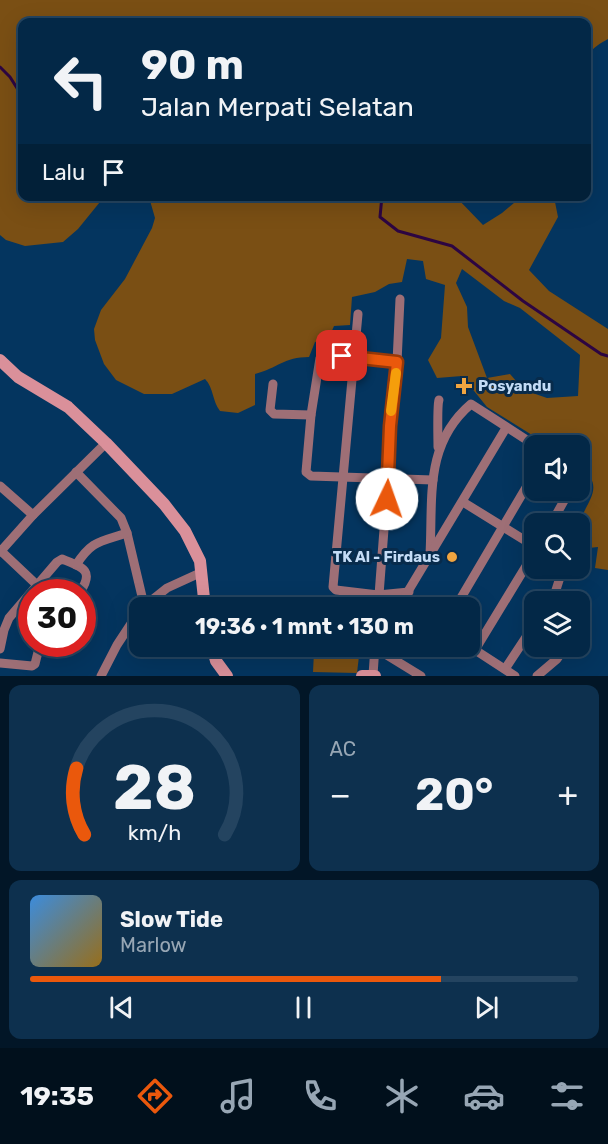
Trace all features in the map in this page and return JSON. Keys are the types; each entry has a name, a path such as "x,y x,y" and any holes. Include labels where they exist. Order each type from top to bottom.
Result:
{"main road":[{"path":"0,360 18,377 68,407 149,488 185,531 200,561 204,597"},
{"path":"215,657 227,676"}],"street":[{"path":"378,595 400,299"},
{"path":"358,314 356,357 333,587 336,590 378,595 409,592"},
{"path":"397,362 356,357 327,356 320,358 311,415 306,472 311,476 433,480"},
{"path":"273,384 270,410 274,414 311,415"},
{"path":"430,554 433,480 438,450 437,405 439,400"},
{"path":"438,450 456,419 471,404 524,439"},
{"path":"407,597 506,428"},
{"path":"31,579 1,551 33,515 106,443"},
{"path":"76,472 116,511 127,533 140,597"},
{"path":"0,486 33,515"},
{"path":"461,597 524,491"},
{"path":"463,502 524,540"},
{"path":"76,565 86,549 92,545 127,533"},
{"path":"42,579 60,560 84,569 87,579"},
{"path":"480,636 524,568"},
{"path":"156,597 167,588 202,572"},
{"path":"0,649 9,618 18,607"},
{"path":"101,676 129,627"},
{"path":"505,669 524,640"},
{"path":"480,653 515,676"},
{"path":"0,663 32,666 37,657"},
{"path":"370,676 373,657"},
{"path":"390,657 421,676"},
{"path":"537,676 558,657"}],"shaded area":[{"path":"0,0 608,0 608,39 591,52 591,18 18,18 18,201 101,201 78,229 63,242 25,246 6,240 0,235"},
{"path":"150,201 460,201 483,225 516,201 555,201 558,217 529,270 549,291 608,329 608,570 595,568 598,547 590,548 590,513 583,513 590,501 593,488 590,477 590,435 532,435 487,407 462,376 437,378 428,360 441,338 445,285 426,279 423,261 407,259 402,282 389,284 375,292 352,297 350,325 334,326 328,340 315,342 309,357 293,359 255,374 255,405 238,413 220,411 205,379 172,394 144,394 116,380 104,364 95,340 94,329 101,310 125,279 152,228 155,218","holes":["462,269 504,301 520,308 580,355 578,396 547,398 524,390 510,374 487,378 468,327 467,307 456,283"]},
{"path":"314,657 359,657 357,673 313,672"}],"waterway":[{"path":"0,67 18,90"},
{"path":"382,201 380,217 398,231 452,246 523,301 601,354 608,356"}],"slow traffic":[{"path":"391,411 396,373"}],"place":[{"name":"Posyandu","path":"464,386"},
{"name":"TK Al - Firdaus","path":"452,557"}],"route":[{"path":"342,356 397,362 390,426 387,499"}]}
